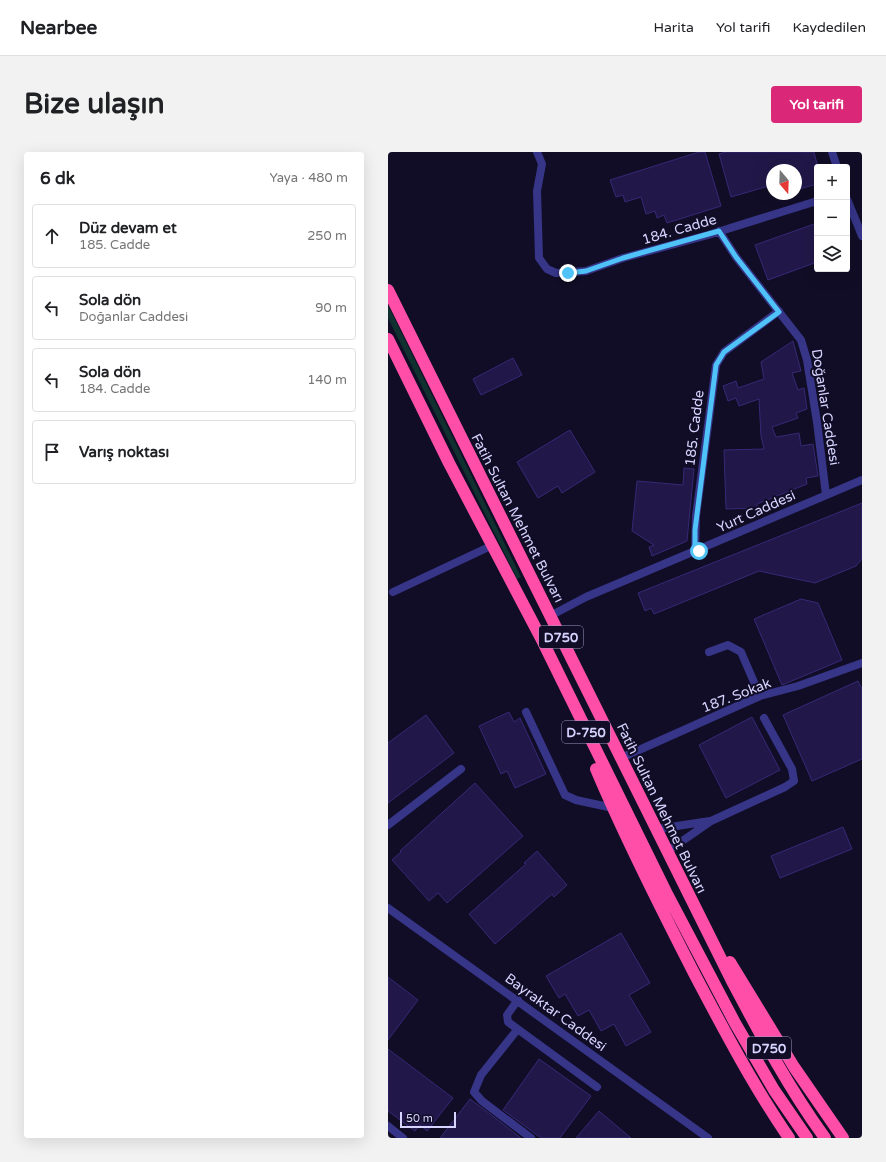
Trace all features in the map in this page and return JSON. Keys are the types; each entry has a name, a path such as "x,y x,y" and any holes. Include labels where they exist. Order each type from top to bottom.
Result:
{"highway":[{"name":"Fatih Sultan Mehmet Bulvarı","path":"388,290 754,1024 825,1138"},
{"name":"D-750","path":"388,339 449,463 543,642 652,866 732,1017 771,1084 807,1138"},
{"path":"586,732 595,767 648,881 724,1031 758,1092 789,1138"},
{"path":"683,883 794,1067 843,1138"}],"street":[{"name":"184. Cadde","path":"537,152 542,164 537,191 539,258 546,270 556,273 586,271 623,258 814,202"},
{"path":"832,152 836,164"},
{"path":"847,200 862,236"},
{"name":"Doğanlar Caddesi","path":"719,231 736,257 797,333 803,346 817,422 826,495"},
{"name":"185. Cadde","path":"695,552 696,516 716,365 724,352 779,312"},
{"name":"Yurt Caddesi","path":"550,616 586,597 862,480"},
{"path":"393,592 492,545"},
{"path":"709,652 728,645 740,652 760,696"},
{"name":"187. Sokak","path":"621,758 760,696 798,686 862,663"},
{"path":"526,712 565,795 576,800 613,808"},
{"path":"657,830 711,821 785,788 794,781 792,769 764,718"},
{"path":"388,824 461,769"},
{"path":"668,851 698,832 711,821"},
{"name":"Bayraktar Caddesi","path":"390,912 518,1000 708,1138"},
{"path":"518,1000 507,1015 508,1022 597,1087"},
{"path":"517,1030 481,1074 474,1092 482,1101 532,1138"},
{"path":"388,1126 403,1138"}],"green space":[{"path":"388,305 521,577 517,579 388,318"}],"building":[{"path":"699,152 705,152 721,206 667,223 664,215 657,218 655,211 646,214 641,197 625,202 623,195 616,197 610,180"},
{"path":"726,152 814,152 817,164 814,164 814,185 802,188 802,164 766,164 766,187 731,197 719,154"},
{"path":"814,224 814,263 768,280 755,245"},
{"path":"793,341 801,371 792,373 798,390 804,388 807,409 796,413 798,418 772,427 776,437 799,433 801,446 813,444 818,476 806,478 807,484 757,504 757,508 726,509 724,450 764,449 761,436 759,399 739,406 736,398 728,401 723,386 736,381 738,388 764,379 761,362"},
{"path":"513,358 522,375 481,395 473,379"},
{"path":"570,430 595,472 562,493 558,486 538,498 517,462"},
{"path":"684,468 694,469 687,541 652,556 649,547 654,545 632,531 637,481 683,485"},
{"path":"862,503 862,559 856,566 815,583 759,571 654,614 651,608 645,611 638,593"},
{"path":"801,599 818,603 842,660 782,685 754,619"},
{"path":"858,681 862,689 862,759 812,781 783,715"},
{"path":"509,712 514,722 520,718 546,774 515,788 507,771 501,774 479,726"},
{"path":"426,715 454,753 388,803 388,743"},
{"path":"752,717 780,770 726,798 699,745"},
{"path":"475,783 523,836 447,903 438,893 429,901 392,860"},
{"path":"843,827 852,849 780,878 771,856"},
{"path":"537,851 567,885 554,897 552,894 495,944 469,914 526,864 524,863"},
{"path":"621,933 650,983 629,995 651,1032 626,1046 614,1024 601,1031 589,1010 578,1016 565,994 559,998 546,976"},
{"path":"388,977 418,1000 388,1040"},
{"path":"388,1049 453,1098 427,1131 420,1125 415,1131 388,1111"},
{"path":"539,1059 591,1096 560,1138 541,1138 503,1110"},
{"path":"470,1099 498,1120 521,1138 440,1138"},
{"path":"599,1111 631,1138 576,1138"}],"route":[{"path":"568,273 586,271 623,258 719,231 736,257 779,312 724,352 716,365 712,384 695,530 695,552 699,551"}]}
